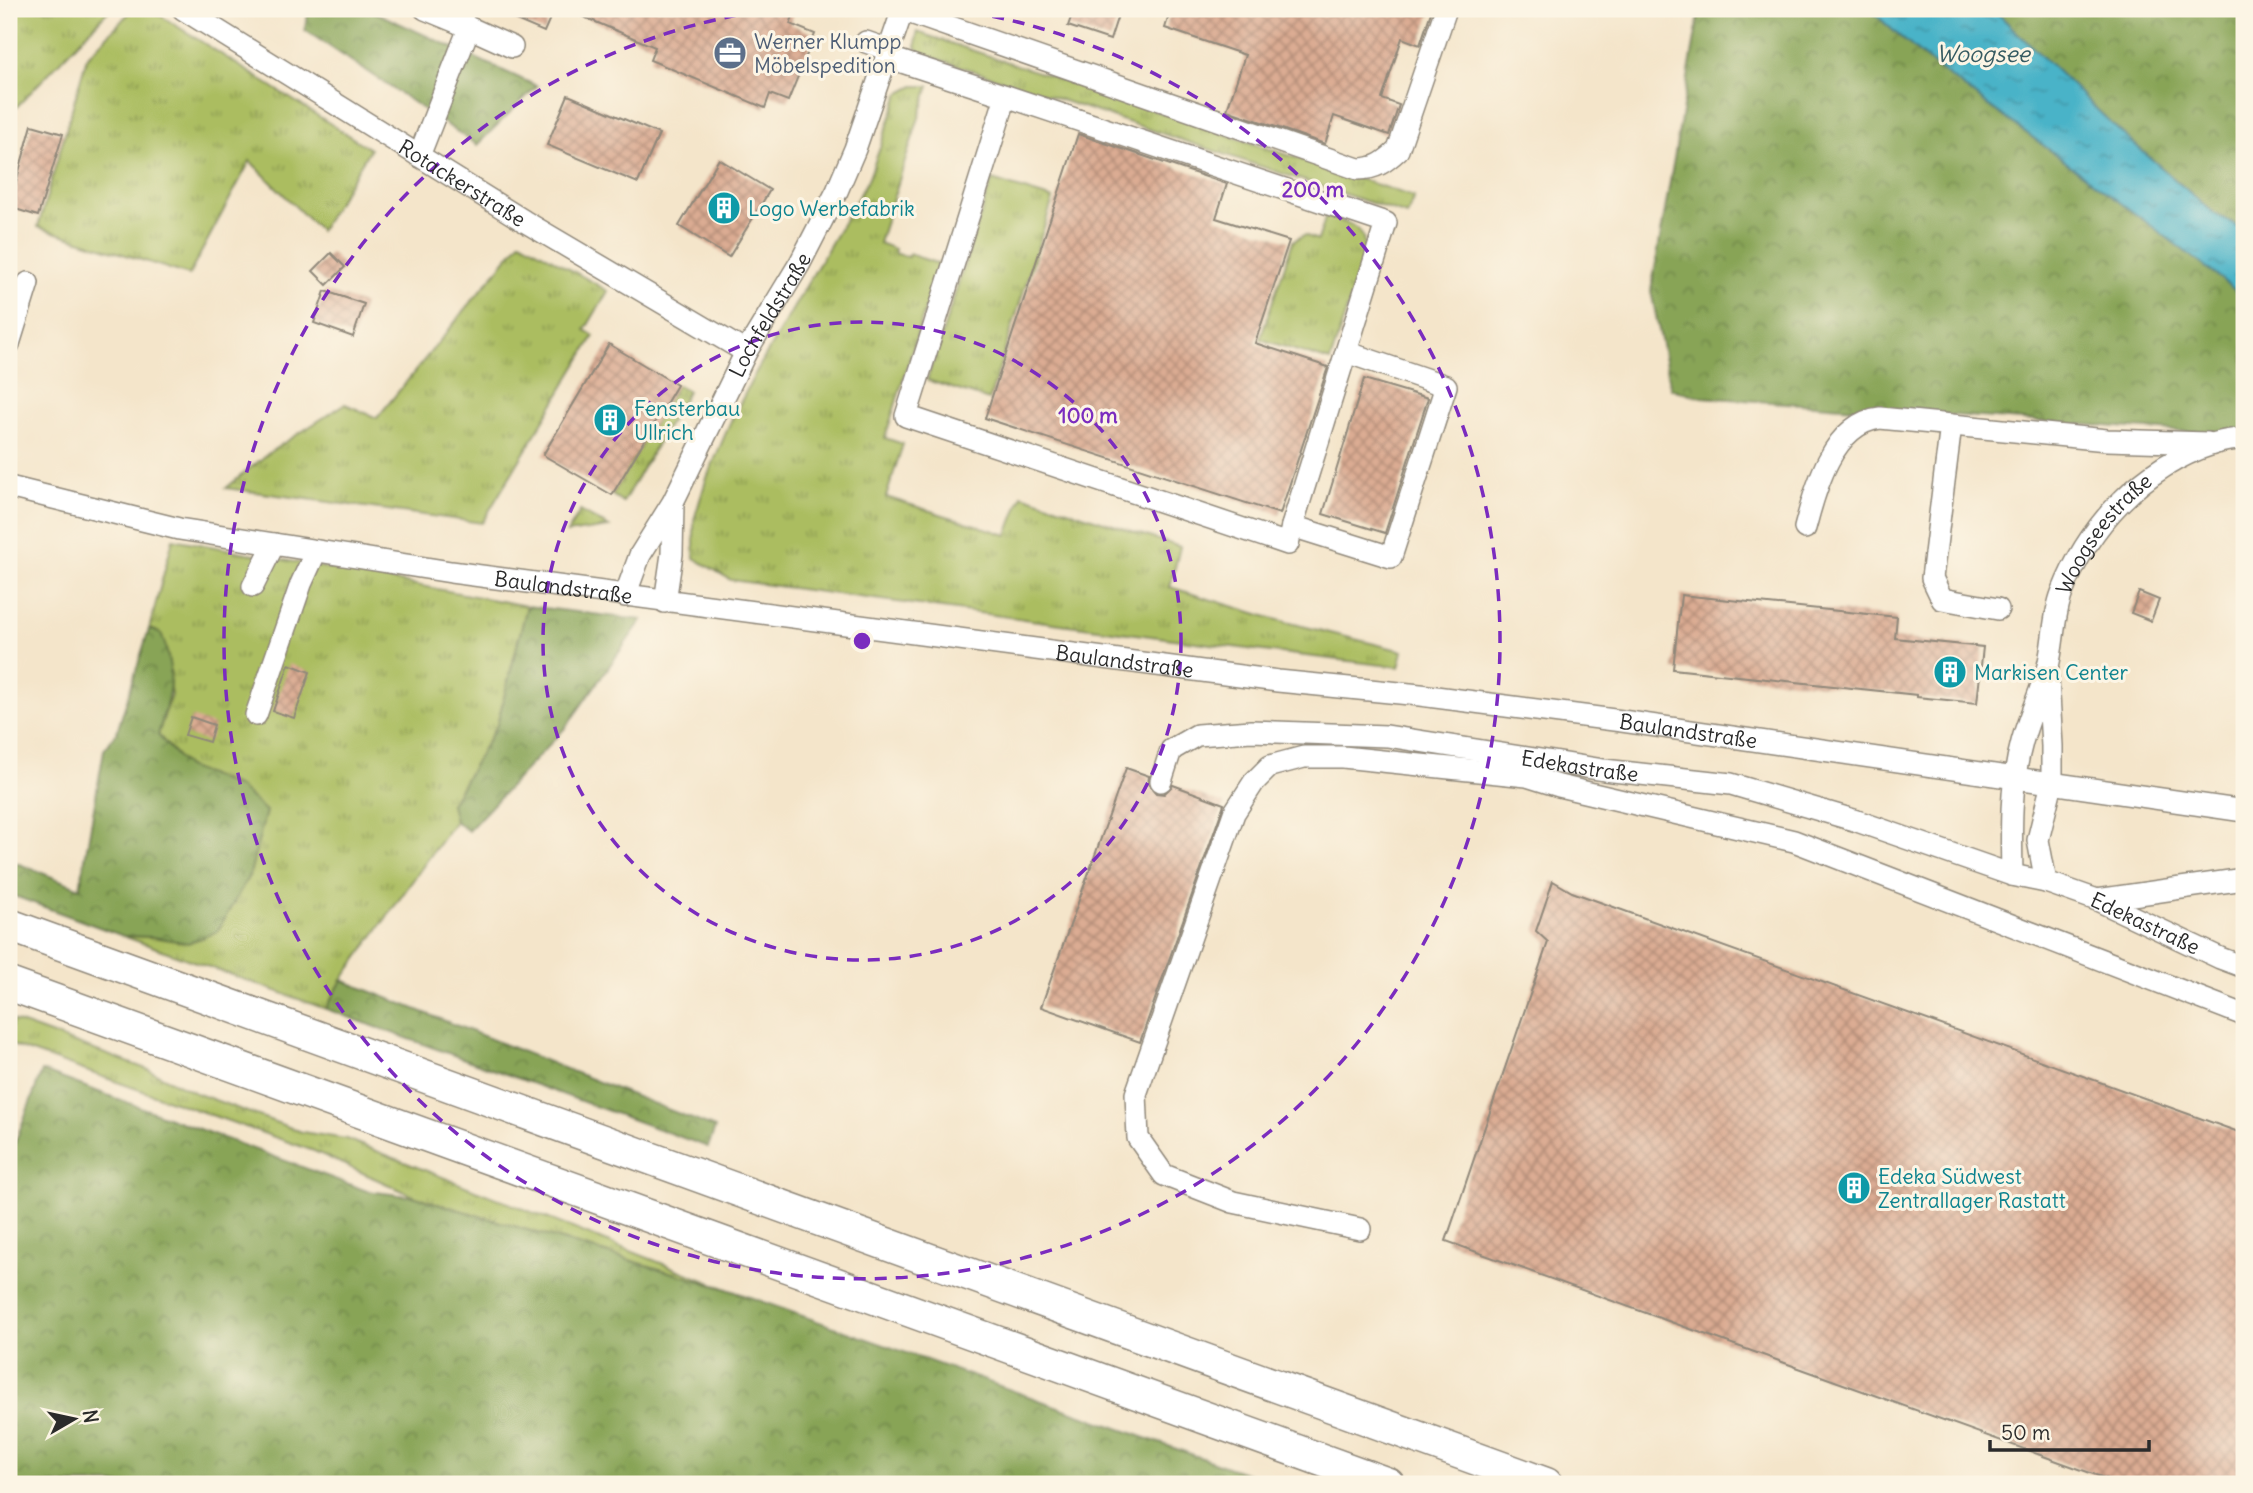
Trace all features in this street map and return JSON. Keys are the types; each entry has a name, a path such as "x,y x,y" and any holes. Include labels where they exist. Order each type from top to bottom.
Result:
{"highway":[{"path":"9,925 1546,1484"},
{"path":"9,984 1388,1484"}],"street":[{"name":"Rotackerstraße","path":"183,9 524,221 746,352"},
{"path":"425,9 464,20 512,47"},
{"path":"902,9 1026,45 1358,169 1373,169 1398,150 1446,9"},
{"name":"Lochfeldstraße","path":"625,596 640,555 673,502 746,352 800,263 837,191 855,149 902,9"},
{"path":"419,156 464,20"},
{"path":"866,41 888,53 1006,96 1387,223 1288,544 906,416 1006,96"},
{"path":"9,344 28,283"},
{"path":"1292,526 1391,557 1446,386 1346,352"},
{"name":"Woogseestraße","path":"1805,528 1818,480 1850,431 1866,419 1880,418 2107,440 2214,443 2244,438"},
{"path":"1951,425 1932,578 1942,599 1998,609"},
{"name":"Woogseestraße","path":"2015,779 2022,743 2048,666 2062,595 2088,542 2112,510 2142,483 2176,460 2214,443"},
{"name":"Baulandstraße","path":"9,487 179,529 665,602 1278,681 1420,695 1622,721 2244,811"},
{"name":"Lochfeldstraße","path":"665,602 672,554 673,502"},
{"path":"253,586 274,544"},
{"path":"256,715 301,584 316,551"},
{"name":"Woogseestraße","path":"2048,666 2052,783"},
{"name":"Edekastraße","path":"1161,781 1171,750 1197,735 1251,731 1387,736 1604,770 1731,784 1857,821 2012,875 2046,882 2097,900 2244,967"},
{"path":"1360,1229 1233,1202 1164,1175 1138,1138 1136,1094 1234,813 1254,782 1270,766 1304,757 1343,757 1527,776 1559,786 1794,841 2244,1015"},
{"path":"2012,875 2011,823 2015,779"},
{"path":"2046,882 2038,839 2052,783"},
{"path":"2097,900 2244,879"}],"green space":[{"path":"9,9 110,9 9,115"},
{"path":"133,9 150,9 370,149 320,231 250,161 189,275 38,227 87,57"},
{"path":"309,9 368,9 537,86 477,145 305,30"},
{"path":"1700,9 1870,9 1908,44 1949,76 2113,196 2244,297 2244,436 1702,397 1671,389 1651,291"},
{"path":"1993,9 2244,9 2244,229 2215,214 2116,128"},
{"path":"917,32 1414,197 1407,215 920,53 916,47"},
{"path":"914,86 929,86 879,243 895,249 894,253 908,257 909,254 939,264 885,438 903,444 886,497 1007,535 1022,495 1180,547 1170,587 1274,619 1403,651 1399,667 731,580 694,558 694,520 706,480 730,423 756,372 869,178 899,94"},
{"path":"992,180 1053,199 989,400 927,380"},
{"path":"1326,216 1351,224 1361,232 1365,246 1364,257 1330,361 1260,339 1293,241 1304,235 1318,240"},
{"path":"521,241 608,291 585,330 594,336 482,523 226,488 270,452 345,404 377,418"},
{"path":"677,385 688,391 623,502 612,495"},
{"path":"580,511 609,527 567,533"},
{"path":"173,539 527,606 497,725 451,804 455,821 342,980 326,1009 123,936 153,937 239,787 187,767 158,735 171,695 161,633 149,629"},
{"path":"527,606 642,620 565,728 468,831 455,821 451,804 497,725"},
{"path":"149,629 161,633 169,660 170,684 158,735 187,767 239,787 266,811 250,874 217,932 188,943 153,937 123,936 9,894 9,860 80,888 104,750 117,732"},
{"path":"342,980 715,1128 708,1147 326,1009"},
{"path":"9,1019 149,1070 193,1092 302,1132 346,1139 727,1289 416,1197 314,1151 9,1044"},
{"path":"42,1071 367,1191 416,1197 727,1289 1275,1484 9,1484 9,1159"}],"water":[{"name":"Woogsee","path":"1870,9 1993,9 2116,128 2215,214 2244,229 2244,297 1947,75"}],"building":[{"path":"490,9 554,9 544,32"},
{"name":"Werner Klumpp Möbelspedition","path":"565,9 796,9 790,24 815,34 788,101 770,94 765,108 650,60 655,47"},
{"path":"1074,9 1120,9 1110,40 1068,26"},
{"path":"1171,9 1432,9 1420,45 1402,38 1382,99 1399,105 1389,135 1334,116 1325,144 1227,110 1245,55 1165,28"},
{"path":"568,95 659,134 638,183 547,145"},
{"path":"32,125 63,134 38,216 9,207"},
{"path":"1078,134 1227,184 1216,218 1289,241 1255,343 1328,367 1280,514 985,418"},
{"name":"Logo Werbefabrik","path":"719,159 770,190 729,257 679,226"},
{"path":"331,253 345,267 327,285 313,271"},
{"path":"325,291 364,304 353,337 314,323"},
{"name":"Fensterbau Ullrich","path":"609,344 677,385 612,495 543,455"},
{"path":"1364,379 1428,398 1385,533 1323,514"},
{"path":"2139,592 2159,600 2151,621 2131,613"},
{"path":"1681,595 1897,617 1895,638 1983,647 1977,703 1673,669"},
{"path":"289,664 310,672 294,718 273,711"},
{"path":"191,717 214,725 209,742 185,735"},
{"path":"1126,768 1149,776 1148,784 1156,793 1164,794 1173,785 1224,804 1140,1042 1041,1007"},
{"name":"Edeka Südwest Zentrallager Rastatt","path":"1553,881 1572,892 2244,1134 2244,1484 2121,1484 1446,1241 1548,942 1536,931"}],"place":[{"name":"Werner Klumpp Möbelspedition","path":"730,53"},
{"name":"Logo Werbefabrik","path":"724,208"},
{"name":"Fensterbau Ullrich","path":"610,420"},
{"name":"Markisen Center","path":"1950,672"},
{"name":"Edeka Südwest Zentrallager Rastatt","path":"1854,1188"}]}
